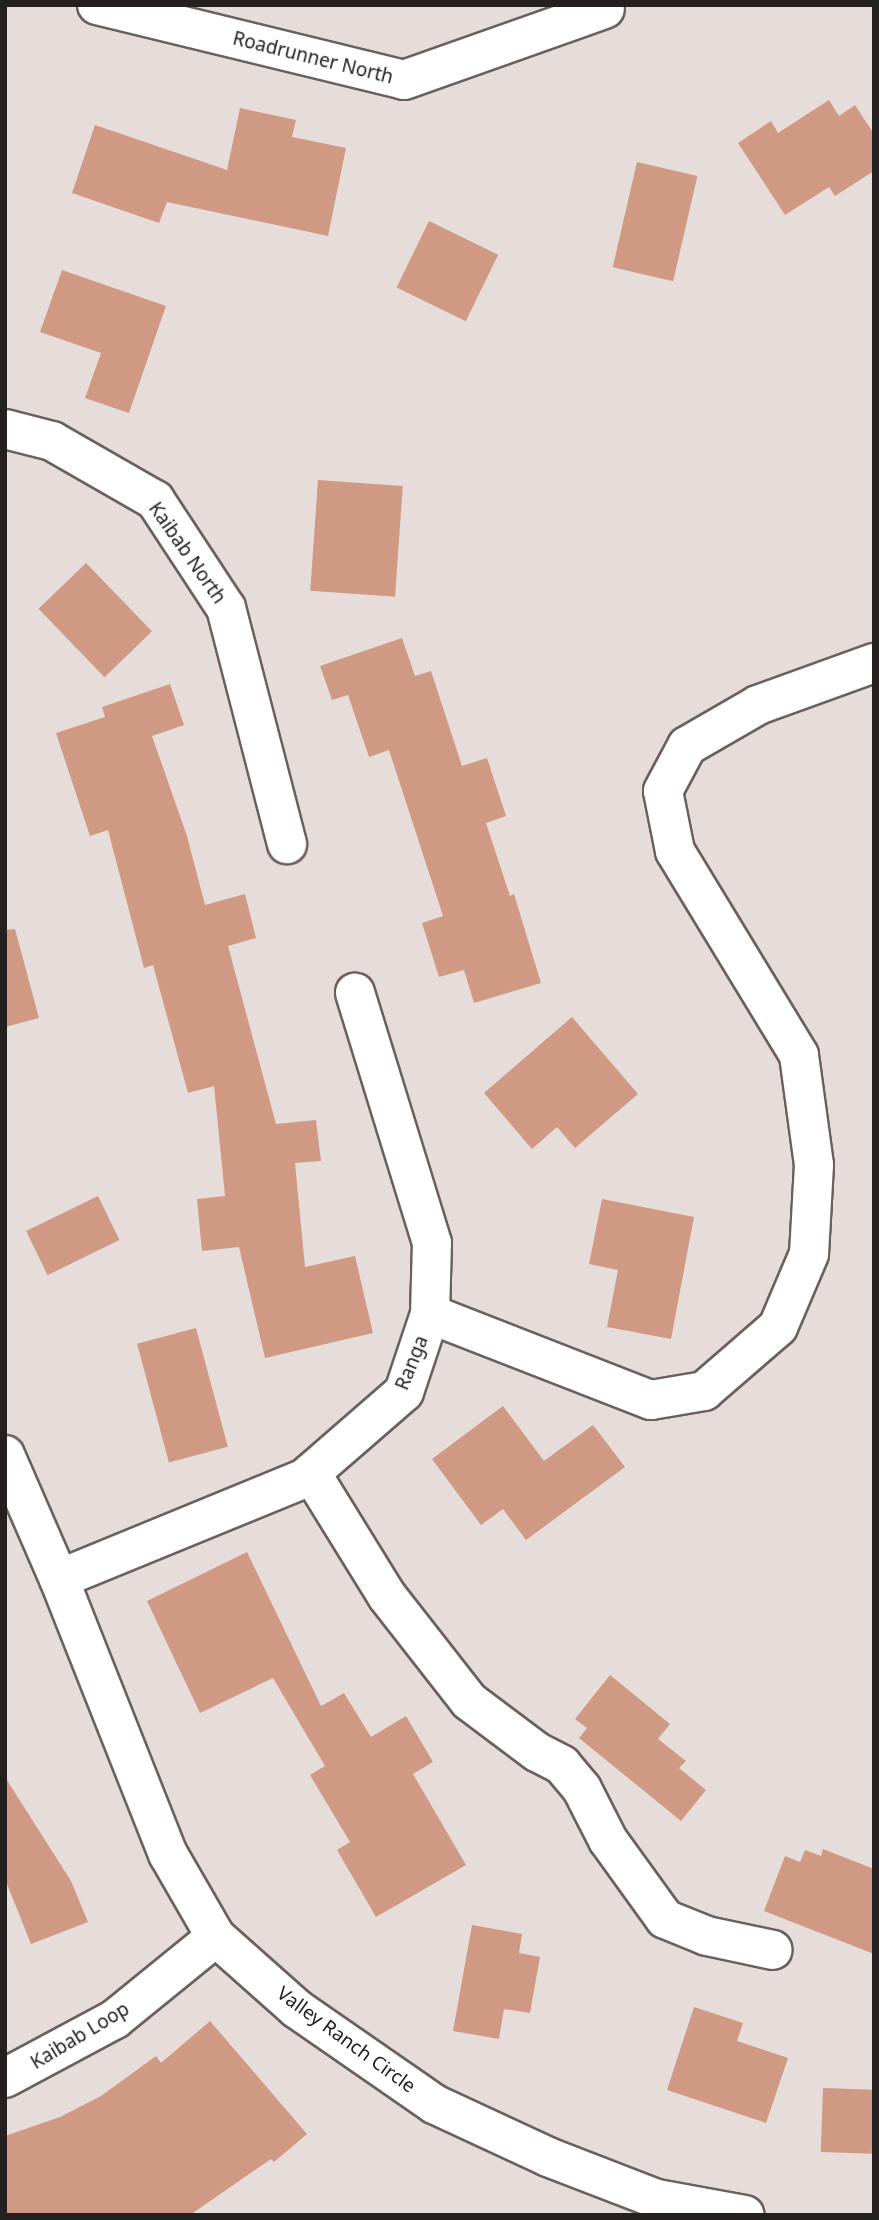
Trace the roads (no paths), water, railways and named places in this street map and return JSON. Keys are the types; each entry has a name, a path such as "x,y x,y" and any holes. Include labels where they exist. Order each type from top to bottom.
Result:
{"street":[{"name":"Roadrunner North","path":"96,5 404,80 605,9"},
{"name":"Kaibab North","path":"5,429 52,441 155,500 226,608 287,844"},
{"path":"430,1314 651,1400 704,1391 778,1327 809,1254 814,1165 799,1055 675,850 663,791 687,746 758,705 874,663"},
{"name":"Ranga","path":"59,1579 311,1473 404,1392 430,1314 432,1243 355,993"},
{"name":"Valley Ranch Circle","path":"5,1455 59,1579 168,1854 216,1937 297,2009 434,2104 548,2157 657,2199 745,2215"},
{"path":"311,1473 387,1596 469,1701 537,1752 562,1765 582,1789 608,1840 665,1919 707,1936 773,1950"},
{"name":"Kaibab Loop","path":"5,2078 115,2019 216,1937"}]}
